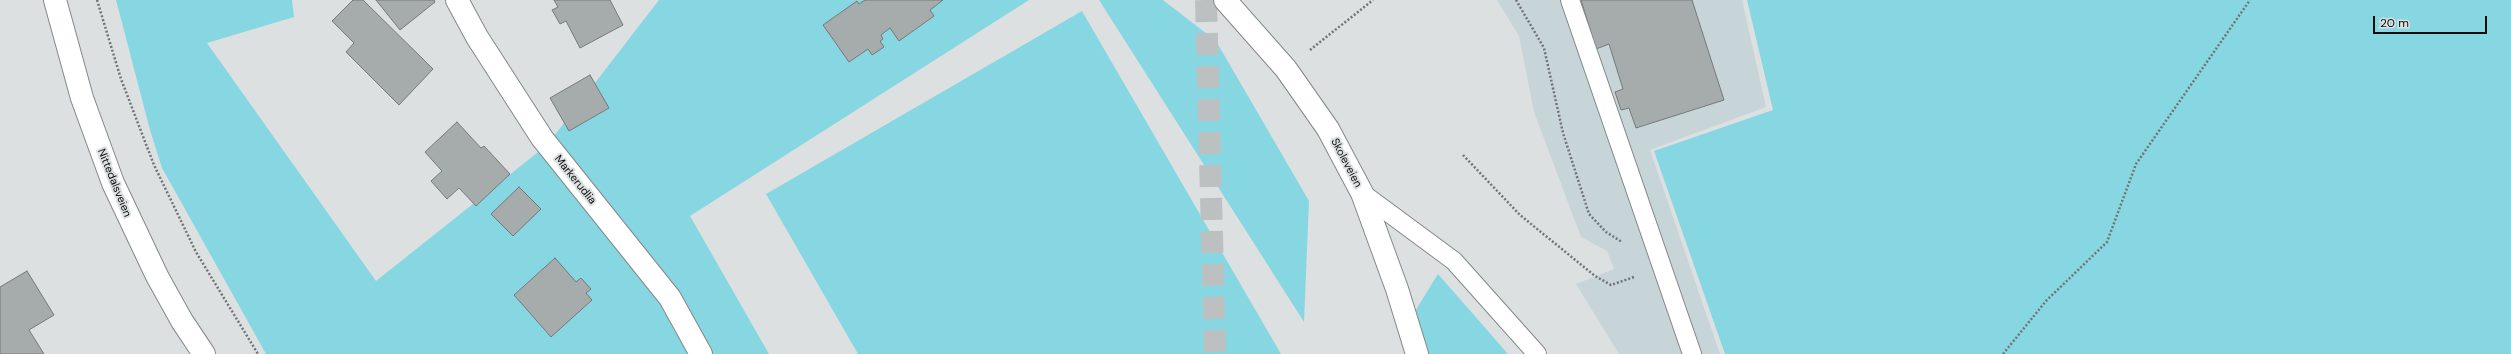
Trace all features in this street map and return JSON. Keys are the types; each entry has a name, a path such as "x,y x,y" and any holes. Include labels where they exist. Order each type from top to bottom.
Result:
{"street":[{"name":"Nittedalsveien","path":"55,0 82,98 113,183 157,276 182,321 204,354"},
{"name":"Markerudlia","path":"457,0 477,38 542,138 670,298 701,354"},
{"name":"Skoleveien","path":"1225,0 1286,69 1328,129 1362,193 1397,289 1417,354"}],"lane":[{"path":"1570,0 1692,354"},
{"path":"1362,193 1454,261 1537,354"}],"path":[{"path":"97,0 121,79 154,165 196,252 258,354"},
{"path":"1286,69 1373,0"},
{"path":"1516,0 1544,48 1563,134 1589,214 1606,232 1663,267"},
{"path":"2003,354 2046,302 2107,242 2136,164 2250,0"},
{"path":"1462,155 1520,215 1595,276 1610,285 1663,267"}],"shaded area":[{"path":"116,0 292,0 294,17 207,43 376,281 547,145 659,0 1029,0 690,216 769,354 266,354 162,168 150,130"},
{"path":"1099,0 1163,0 1216,41 1309,201 1304,322"},
{"path":"1497,0 1742,0 1766,107 1650,150 1720,354 1619,354 1576,284 1614,269 1607,251 1581,237 1534,112 1519,36"},
{"path":"1747,0 2511,0 2511,354 1725,354 1654,151 1773,110"},
{"path":"1082,11 1281,354 858,354 766,194"},
{"path":"1438,274 1508,354 1428,354 1412,316"}],"building":[{"path":"353,0 363,0 433,69 399,105 346,52 354,43 332,21"},
{"path":"376,0 434,0 435,2 400,30"},
{"path":"554,0 610,0 623,25 580,48 566,21 560,24 552,10 558,7"},
{"path":"865,0 943,0 930,10 934,16 899,41 890,28 881,35 883,39 880,41 884,47 872,55 868,49 849,62 823,25 857,1 859,4"},
{"path":"1581,0 1692,0 1724,100 1636,128 1629,108 1621,110 1615,92 1623,89 1609,44 1596,49"},
{"path":"590,75 609,108 569,131 550,98"},
{"path":"457,122 481,148 484,146 510,174 476,206 459,188 447,199 431,181 442,171 425,152"},
{"path":"519,187 541,209 513,236 491,214"},
{"path":"555,258 576,282 581,278 591,289 586,293 592,300 551,337 514,295"},
{"path":"27,271 54,315 29,330 44,354 0,354 0,287"}],"tunnel":[{"path":"1206,0 1215,354"}]}
